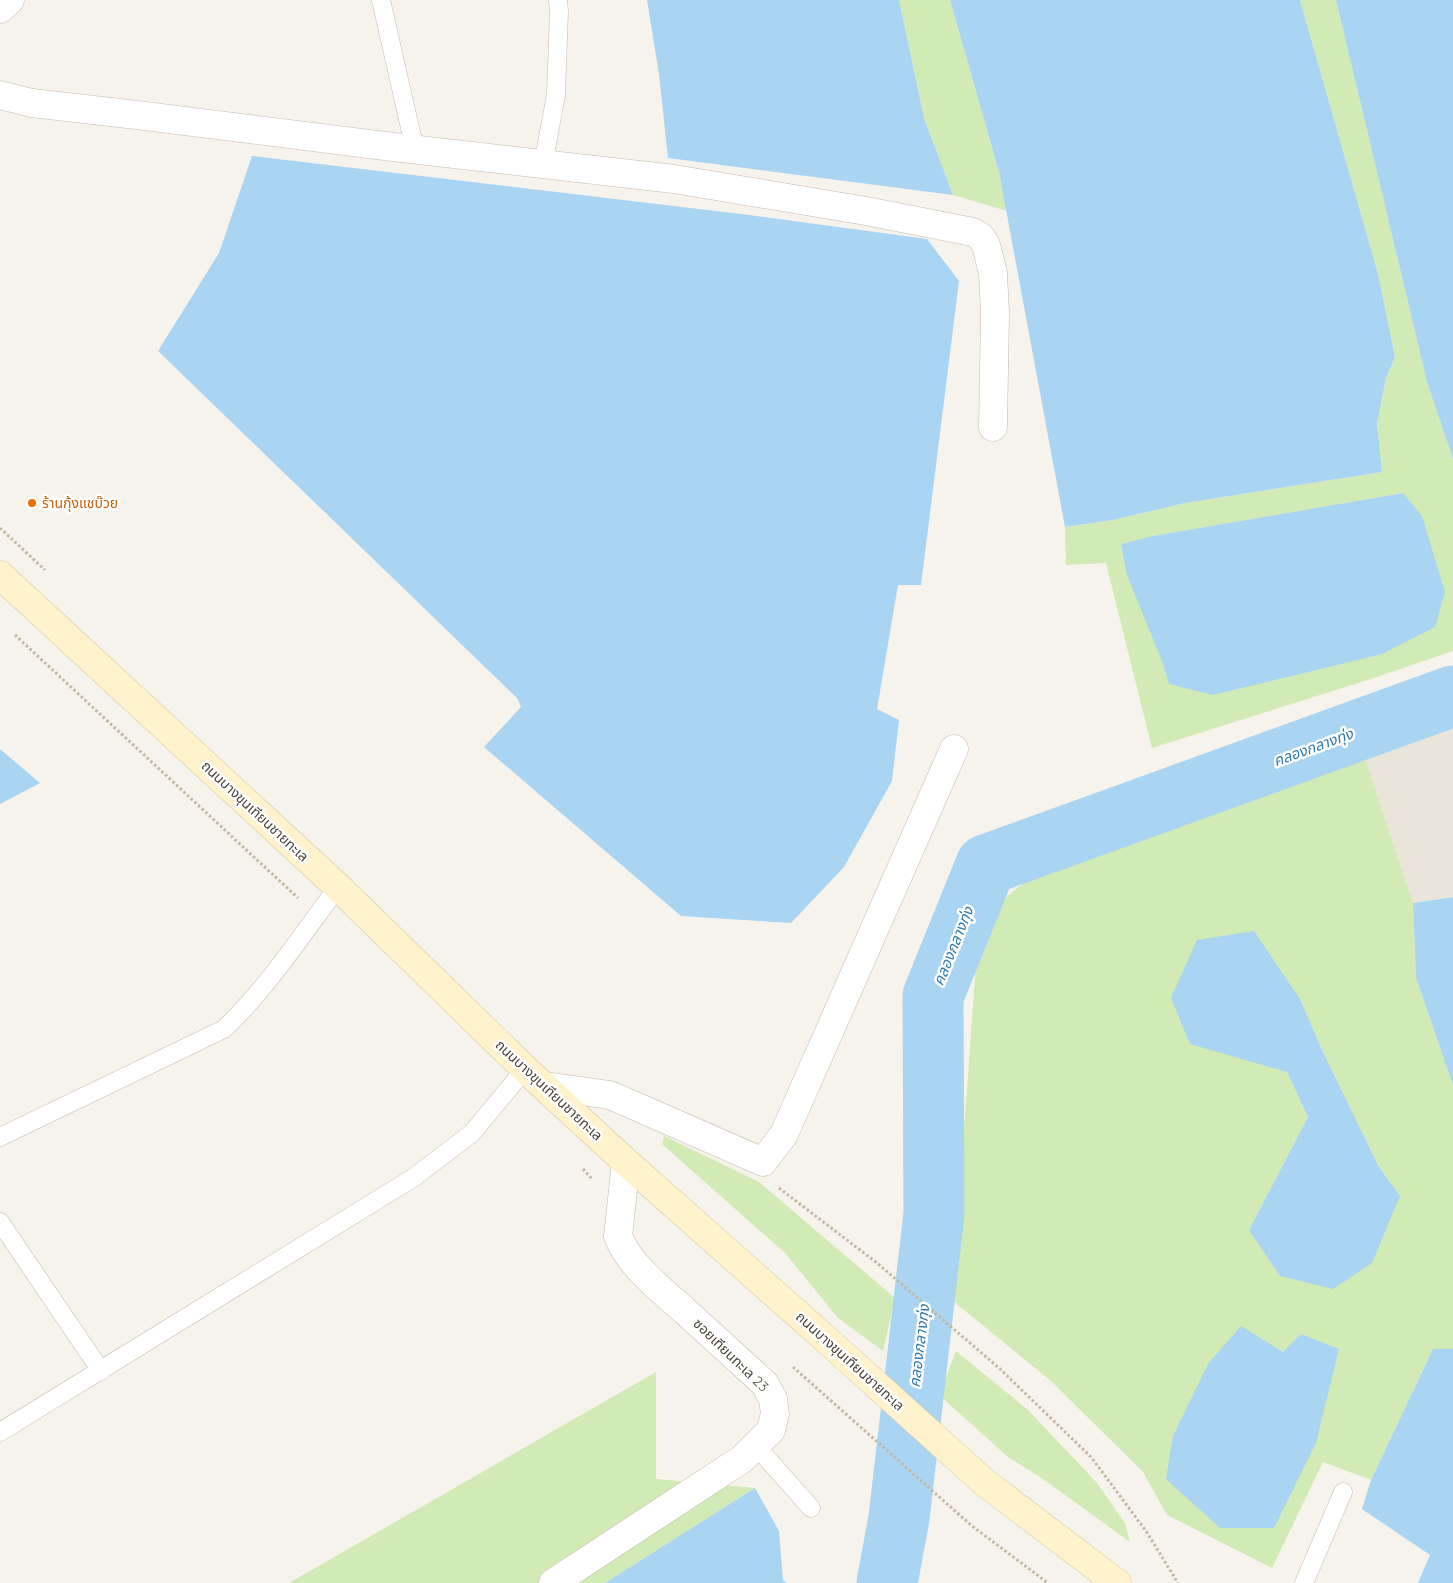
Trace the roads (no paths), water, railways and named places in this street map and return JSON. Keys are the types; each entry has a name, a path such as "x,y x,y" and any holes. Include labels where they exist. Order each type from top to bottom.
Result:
{"main road":[{"name":"ถนนบางขุนเทียนชายทะเล","path":"0,575 338,887 626,1162 984,1482 1117,1583"}],"street":[{"path":"0,9 10,0"},
{"path":"0,95 32,103 415,150 674,179 866,211 973,232 981,237 986,245 993,273 995,313 993,427"},
{"path":"535,1077 610,1095 764,1162 784,1134 954,749"},
{"name":"ซอยเทียนทะเล 23","path":"554,1583 742,1459 771,1430 775,1414 773,1399 765,1384 655,1284 622,1246 618,1236 626,1162"}],"lane":[{"path":"381,0 415,150"},
{"path":"544,164 556,96 558,0"},
{"path":"0,1137 224,1029 246,1008 259,992 338,887"},
{"path":"0,1432 413,1178 472,1132 535,1077"},
{"path":"0,1222 102,1371"},
{"path":"756,1446 811,1508"},
{"path":"1304,1583 1343,1492"}],"water":[{"path":"647,0 899,0 924,118 953,195 668,158 659,74"},
{"path":"950,0 1300,0 1378,274 1395,357 1386,378 1377,423 1382,472 1185,503 1113,520 1065,527 999,172"},
{"path":"1336,0 1453,0 1453,459 1427,382"},
{"path":"252,156 741,214 927,239 959,281 921,585 898,585 877,709 899,720 892,781 844,867 791,923 681,916 484,747 521,707 517,698 158,351 219,253"},
{"path":"1403,493 1422,516 1445,592 1435,627 1382,654 1213,695 1169,684 1162,661 1127,575 1121,544 1153,536"},
{"path":"0,749 40,783 0,804"},
{"path":"1453,897 1453,1085 1416,978 1413,903"},
{"path":"1254,931 1300,999 1322,1050 1379,1167 1400,1196 1372,1263 1333,1289 1280,1276 1249,1230 1308,1117 1287,1072 1190,1044 1171,998 1197,940"},
{"path":"1241,1326 1283,1352 1301,1334 1339,1349 1316,1443 1274,1528 1220,1528 1166,1479 1173,1436 1208,1364"},
{"path":"1433,1349 1453,1349 1453,1583 1418,1583 1430,1555 1362,1509 1371,1480"},
{"path":"755,1488 779,1531 783,1580 787,1583 605,1583"}],"waterway":[{"name":"คลองกลางทุ่ง","path":"887,1583 899,1518 934,1214 933,996 986,865 1453,696"}],"place":[{"name":"ร้านกุ้งแชบ๊วย","path":"32,503"}]}
